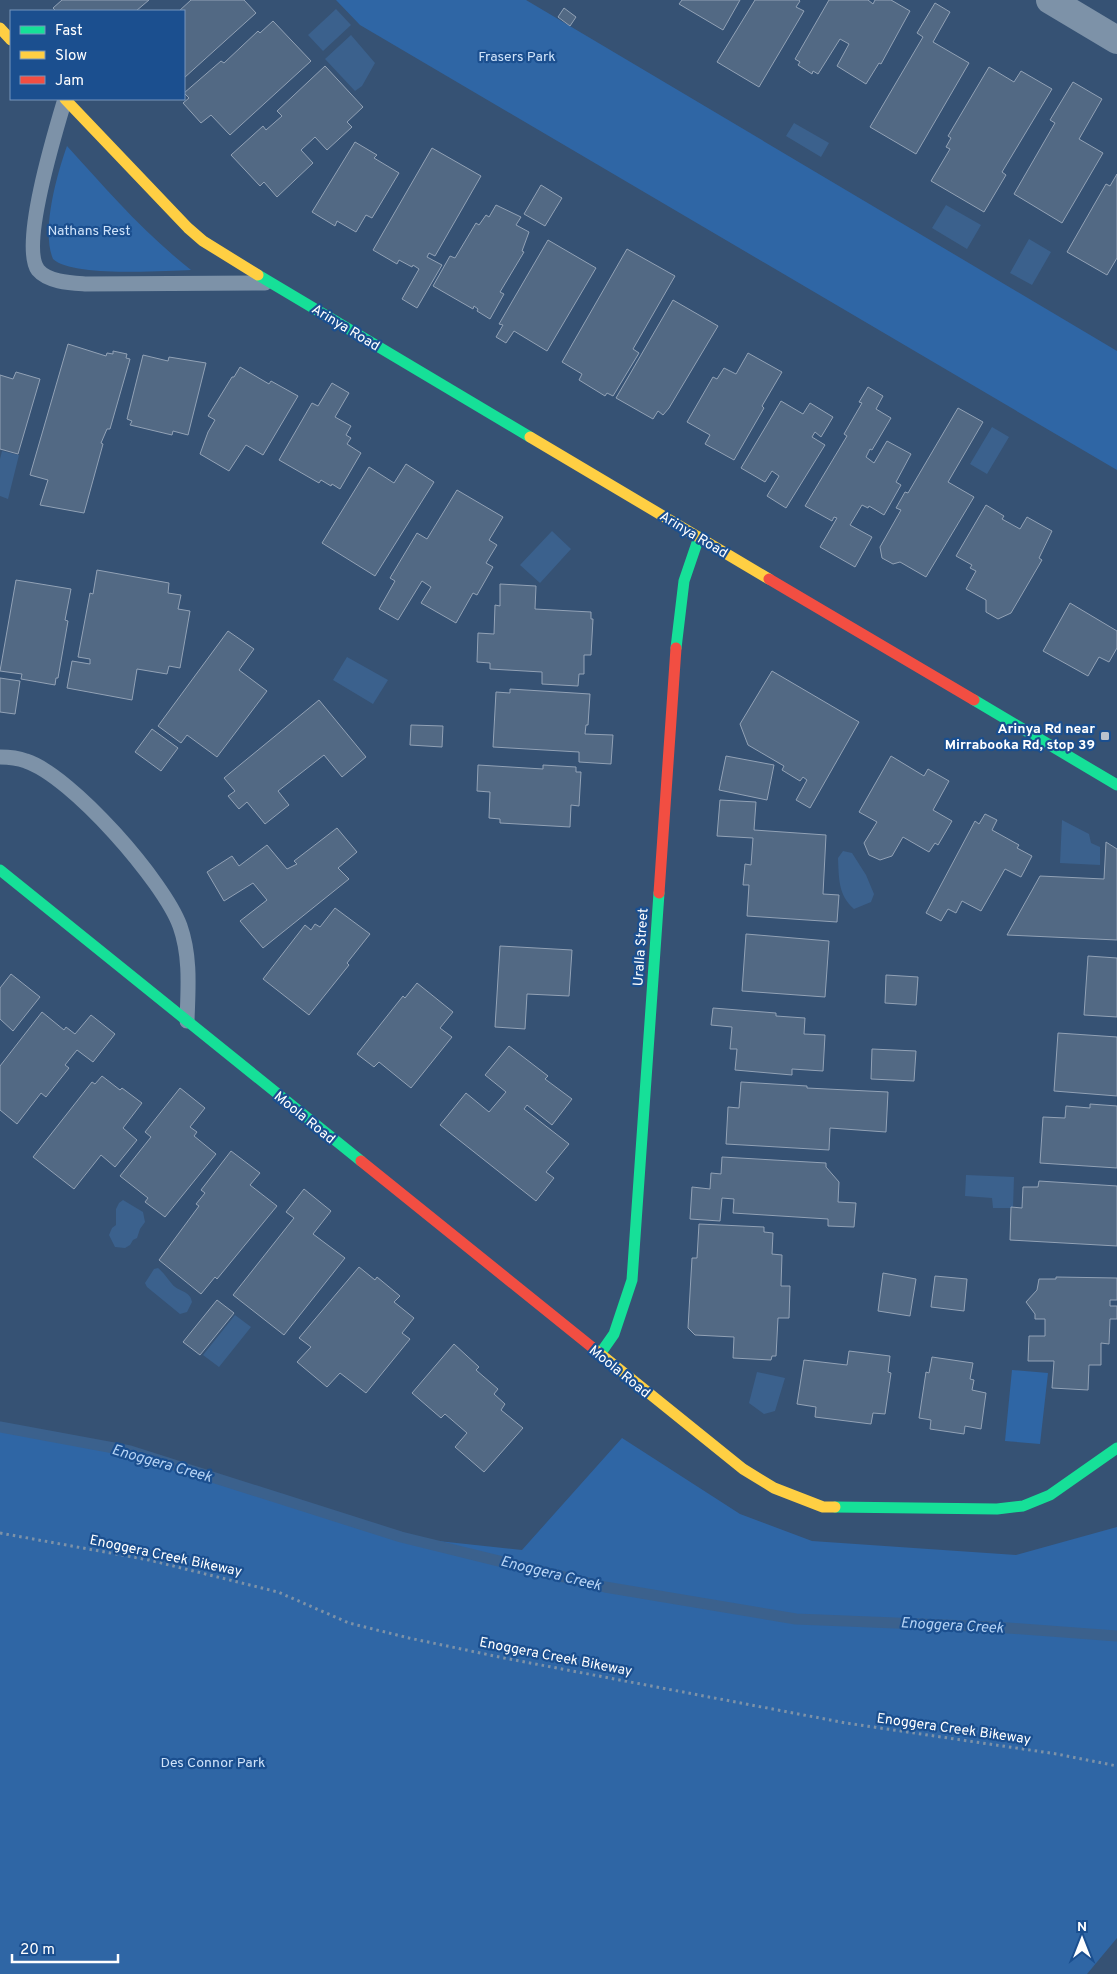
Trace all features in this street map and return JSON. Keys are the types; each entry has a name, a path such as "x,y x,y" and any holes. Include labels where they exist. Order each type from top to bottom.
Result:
{"street":[{"path":"1050,0 1117,40"},
{"path":"0,28 10,39"},
{"name":"Arinya Road","path":"66,100 188,228 219,251 1117,785"},
{"name":"Uralla Street","path":"600,1354 614,1334 632,1280 677,630 684,581 699,537"},
{"name":"Moola Road","path":"0,870 743,1469 774,1488 823,1507 997,1509 1023,1506 1050,1495 1117,1448"}],"lane":[{"name":"Arinya Road","path":"65,100 38,205 33,250 35,264 39,272 55,279 79,284 271,283"},
{"path":"0,757 27,761 42,768 74,791 121,841 170,904 181,928 187,956 189,983 187,1021"}],"path":[{"name":"Enoggera Creek Bikeway","path":"0,1533 149,1560 259,1587 278,1592 349,1623 504,1658 846,1723 1057,1754 1117,1766"}],"green space":[{"name":"Frasers Park","path":"336,0 526,0 1117,351 1117,470 360,25"},
{"name":"Nathans Rest","path":"67,146 141,226 191,270 97,271 63,265 53,259 50,247 50,218 55,187"},
{"path":"1012,1370 1048,1373 1040,1444 1005,1441"},
{"name":"Des Connor Park","path":"0,1427 130,1451 401,1537 522,1550 622,1438 740,1514 812,1541 1016,1555 1117,1527 1117,1938 1087,1974 0,1974"}],"shaded area":[{"path":"336,9 351,25 323,51 308,35"},
{"path":"351,35 375,63 362,86 355,91 325,59"},
{"path":"794,123 829,143 821,157 786,136"},
{"path":"946,205 981,225 967,249 932,228"},
{"path":"1029,239 1051,252 1032,285 1010,273"},
{"path":"992,427 1009,437 987,474 970,464"},
{"path":"2,451 19,455 8,499 0,496 0,459"},
{"path":"552,531 571,549 540,583 520,565"},
{"path":"347,657 388,680 373,704 333,680"},
{"path":"1062,820 1089,834 1091,843 1100,847 1100,865 1060,863"},
{"path":"843,851 852,853 866,875 874,894 871,902 854,909 845,898 840,886 838,858"},
{"path":"966,1175 1014,1177 1013,1208 993,1208 992,1198 965,1196"},
{"path":"123,1200 143,1212 145,1222 137,1238 125,1248 115,1247 109,1235 112,1228 116,1225 116,1209"},
{"path":"158,1268 174,1287 191,1298 192,1302 187,1312 180,1314 147,1287 145,1283 154,1269"},
{"path":"235,1315 251,1327 219,1367 203,1355"},
{"path":"757,1372 785,1378 775,1411 764,1414 749,1403"}],"building":[{"path":"62,0 149,0 137,10 55,10 53,8"},
{"path":"191,0 244,0 256,13 185,77 185,10 180,10"},
{"path":"682,0 740,0 723,30 679,4"},
{"path":"755,0 799,0 796,7 804,11 759,87 717,62"},
{"path":"829,0 868,0 873,4 875,0 891,0 910,11 881,64 879,63 866,84 837,66 849,44 840,39 818,74 813,71 812,74 798,65 800,62 795,59"},
{"path":"935,3 950,12 933,42 969,63 916,154 870,127 923,37 917,33"},
{"path":"564,8 576,17 570,26 558,17"},
{"path":"273,21 311,61 230,135 211,115 201,123 183,103 189,98 185,92 221,61 224,63 258,31 260,33"},
{"path":"325,66 363,107 347,122 352,127 327,150 315,137 301,150 313,163 277,197 264,182 260,186 231,155 263,126 266,130 282,116 277,111"},
{"path":"989,67 1014,82 1021,71 1052,89 1002,172 1006,175 984,212 931,181 950,149 946,147 951,138 948,136"},
{"path":"1073,82 1102,99 1079,139 1103,153 1062,223 1014,194 1055,123 1050,120"},
{"path":"355,142 377,155 374,158 399,173 372,218 366,215 356,232 337,221 335,226 312,212"},
{"path":"432,148 481,176 435,256 429,253 427,257 442,265 417,308 402,299 419,269 399,260 397,264 373,250"},
{"path":"1117,174 1117,258 1107,275 1067,252 1106,184 1110,186"},
{"path":"541,185 562,198 545,226 524,214"},
{"path":"496,205 521,217 516,225 529,232 522,251 524,252 500,292 504,294 490,319 477,311 478,309 474,306 473,309 433,286 450,256 455,258 476,223 479,225 486,215 489,217"},
{"path":"548,240 596,268 547,351 514,331 506,343 496,337 503,325 499,324"},
{"path":"627,249 675,276 633,349 639,353 613,396 607,393 605,396 579,380 582,374 562,362"},
{"path":"673,300 718,326 669,408 663,415 658,411 653,419 616,398"},
{"path":"68,344 106,356 107,353 113,354 113,351 127,354 126,358 130,359 110,429 107,429 101,443 103,444 84,513 40,505 48,480 30,475"},
{"path":"748,353 782,372 734,460 705,444 710,435 687,422 713,377 717,379 724,368 736,374"},
{"path":"143,355 168,361 169,357 206,363 188,435 173,431 172,435 130,425 132,421 127,419"},
{"path":"240,367 269,384 271,381 298,396 263,455 246,445 229,471 200,454 208,432 215,420 208,416"},
{"path":"16,372 40,379 18,454 0,449 0,375 13,379"},
{"path":"332,383 349,393 335,417 351,426 346,435 351,438 347,444 361,453 340,489 321,480 319,483 279,460 312,403 318,406"},
{"path":"868,387 883,396 876,409 891,418 866,457 874,463 887,441 911,454 896,482 901,485 884,515 869,506 868,508 862,505 850,525 872,537 855,567 820,547 837,518 834,517 832,521 805,506 847,436 844,434 862,403 859,402"},
{"path":"781,401 803,414 810,403 833,417 821,437 815,432 812,437 825,445 786,508 767,496 779,476 772,471 765,482 741,468"},
{"path":"958,408 983,422 948,482 974,497 926,577 900,562 893,564 882,558 880,547 901,510 896,508 905,492 908,493"},
{"path":"406,464 434,482 375,576 322,543 369,467 394,483"},
{"path":"457,490 503,517 489,540 497,545 486,563 493,567 477,595 473,593 456,623 421,603 431,587 422,581 398,620 379,609 395,581 390,578 417,533 427,539"},
{"path":"986,505 1004,516 1002,519 1020,529 1027,517 1052,531 1039,558 1042,560 1011,613 998,619 986,612 986,600 966,589 976,571 970,568 972,565 956,556"},
{"path":"97,570 169,583 168,593 181,595 178,609 190,611 180,668 169,666 167,674 137,669 132,700 67,688 72,661 90,664 90,659 78,657 90,593 93,594"},
{"path":"16,580 71,589 65,620 68,621 58,678 56,678 55,685 21,679 22,674 0,671"},
{"path":"500,584 536,586 535,609 591,612 591,619 593,619 591,655 584,655 584,674 579,674 578,686 542,684 542,672 490,669 490,663 477,662 478,633 494,634 495,605 500,606"},
{"path":"1070,603 1117,631 1117,648 1109,662 1099,657 1088,676 1043,651"},
{"path":"228,631 254,649 239,670 267,691 217,757 187,735 181,743 158,726"},
{"path":"772,671 859,722 810,808 796,800 807,780 803,777 800,781 782,770 784,766 748,745 740,724"},
{"path":"0,678 20,681 15,714 0,712"},
{"path":"510,689 590,694 588,725 586,725 585,734 613,735 611,764 579,762 579,752 493,747 496,692 510,693"},
{"path":"319,700 366,757 342,777 324,755 278,791 289,805 265,824 247,802 239,809 228,796 235,791 224,778"},
{"path":"411,725 443,726 442,747 410,745"},
{"path":"152,729 178,748 161,771 135,752"},
{"path":"726,756 774,765 767,800 719,790"},
{"path":"891,756 924,776 928,769 949,781 933,810 952,821 938,845 935,843 929,852 903,837 892,856 880,860 869,855 864,843 877,822 859,812"},
{"path":"478,765 543,769 543,765 576,767 576,772 581,772 579,806 571,805 570,827 500,823 500,819 489,818 490,792 477,791"},
{"path":"720,800 756,802 754,830 826,835 823,894 839,895 837,922 747,916 749,885 743,885 745,864 751,865 753,838 717,836"},
{"path":"985,814 997,820 992,830 1019,845 1017,848 1032,856 1021,877 1005,869 981,911 962,901 956,913 948,909 941,921 926,913 975,821 979,824"},
{"path":"337,828 357,852 338,868 349,879 263,948 240,921 267,900 253,883 224,901 207,872 232,856 239,866 267,845 287,869 297,864 294,861"},
{"path":"1106,842 1117,849 1117,940 1007,935 1040,876 1104,879"},
{"path":"335,908 370,934 347,963 349,965 309,1015 263,979 305,925 311,930 315,924 320,927"},
{"path":"746,934 829,941 825,997 742,991"},
{"path":"500,946 572,950 569,996 527,994 525,1029 495,1027"},
{"path":"1088,956 1117,958 1117,1017 1084,1015"},
{"path":"11,974 40,997 13,1031 0,1019 0,988"},
{"path":"886,975 918,977 916,1005 885,1003"},
{"path":"417,983 453,1012 440,1028 452,1037 411,1088 379,1062 374,1067 357,1054 403,996 405,998"},
{"path":"713,1008 776,1013 776,1016 805,1018 804,1034 825,1035 823,1071 792,1069 792,1075 735,1070 737,1049 730,1049 732,1027 711,1025"},
{"path":"42,1012 64,1030 66,1027 75,1034 91,1015 115,1034 93,1062 77,1050 65,1065 69,1068 46,1097 41,1093 17,1124 0,1110 0,1066"},
{"path":"1058,1033 1117,1037 1117,1096 1054,1091"},
{"path":"509,1046 548,1076 545,1079 572,1099 552,1125 527,1105 524,1109 569,1144 546,1172 554,1178 536,1201 440,1125 466,1093 489,1112 506,1092 485,1075"},
{"path":"872,1049 916,1051 914,1081 871,1079"},
{"path":"102,1076 120,1090 122,1088 142,1103 123,1128 137,1140 115,1167 101,1155 74,1189 33,1157 92,1082 95,1084"},
{"path":"741,1082 807,1086 807,1088 888,1092 886,1132 830,1128 829,1150 726,1144 728,1107 739,1108"},
{"path":"180,1088 205,1108 190,1127 197,1132 194,1136 216,1154 165,1217 145,1202 148,1198 120,1176 151,1137 145,1132"},
{"path":"1090,1104 1117,1106 1117,1168 1040,1163 1043,1117 1065,1118 1066,1106 1090,1108"},
{"path":"231,1151 260,1173 250,1185 277,1206 217,1279 215,1277 201,1294 159,1260 199,1206 196,1204 205,1193 201,1190"},
{"path":"722,1157 826,1163 826,1167 839,1182 838,1202 856,1203 854,1227 828,1226 828,1219 733,1213 734,1199 722,1198 720,1221 690,1219 692,1187 710,1189 711,1173 721,1174"},
{"path":"1039,1181 1117,1186 1117,1246 1010,1240 1011,1207 1022,1208 1023,1187 1038,1187"},
{"path":"304,1189 331,1211 313,1234 345,1258 284,1335 233,1295 294,1218 286,1212"},
{"path":"699,1224 764,1227 764,1232 773,1233 772,1254 782,1255 781,1286 790,1286 789,1318 778,1318 776,1356 772,1356 771,1360 733,1358 734,1337 695,1335 688,1328 692,1258 697,1258"},
{"path":"359,1267 375,1280 377,1277 400,1296 394,1302 414,1318 402,1333 410,1339 366,1393 340,1373 327,1387 297,1362 311,1347 299,1338"},
{"path":"883,1273 916,1279 910,1316 878,1311"},
{"path":"935,1276 967,1279 964,1311 931,1307"},
{"path":"1056,1277 1117,1278 1117,1300 1110,1300 1110,1306 1117,1306 1117,1319 1110,1319 1109,1344 1101,1343 1101,1365 1089,1365 1088,1390 1052,1388 1054,1361 1028,1361 1029,1336 1045,1336 1045,1319 1035,1319 1035,1314 1026,1302 1037,1290 1039,1279 1056,1279"},
{"path":"217,1300 234,1313 200,1355 183,1342"},
{"path":"454,1344 479,1367 476,1370 498,1389 494,1394 505,1404 501,1410 523,1428 484,1472 455,1447 467,1433 445,1414 441,1418 412,1393"},
{"path":"849,1351 890,1356 888,1372 891,1373 885,1414 873,1413 871,1424 815,1417 816,1407 797,1404 804,1360 847,1365"},
{"path":"932,1357 973,1363 970,1379 974,1380 972,1390 986,1393 981,1429 965,1426 964,1434 930,1429 931,1420 919,1418 926,1372 929,1373"}],"waterway":[{"name":"Enoggera Creek","path":"0,1427 130,1451 401,1537 605,1587 796,1619 995,1627 1117,1636"}],"traffic: fast":[{"path":"258,275 530,437"},
{"path":"676,648 684,581 699,537"},
{"path":"974,700 1117,785"},
{"path":"0,870 361,1161"},
{"path":"600,1354 614,1334 632,1280 659,893"},
{"path":"835,1507 997,1509 1023,1506 1050,1495 1117,1448"}],"traffic: slow":[{"path":"0,28 10,39"},
{"path":"66,100 188,228 203,241 258,275"},
{"path":"530,437 769,579"},
{"path":"593,1348 743,1469 774,1488 823,1507 835,1507"}],"traffic: jam":[{"path":"769,579 974,700"},
{"path":"659,893 676,648"},
{"path":"361,1161 593,1348"}],"place":[{"name":"Arinya Rd near Mirrabooka Rd, stop 39","path":"1105,736"}]}
